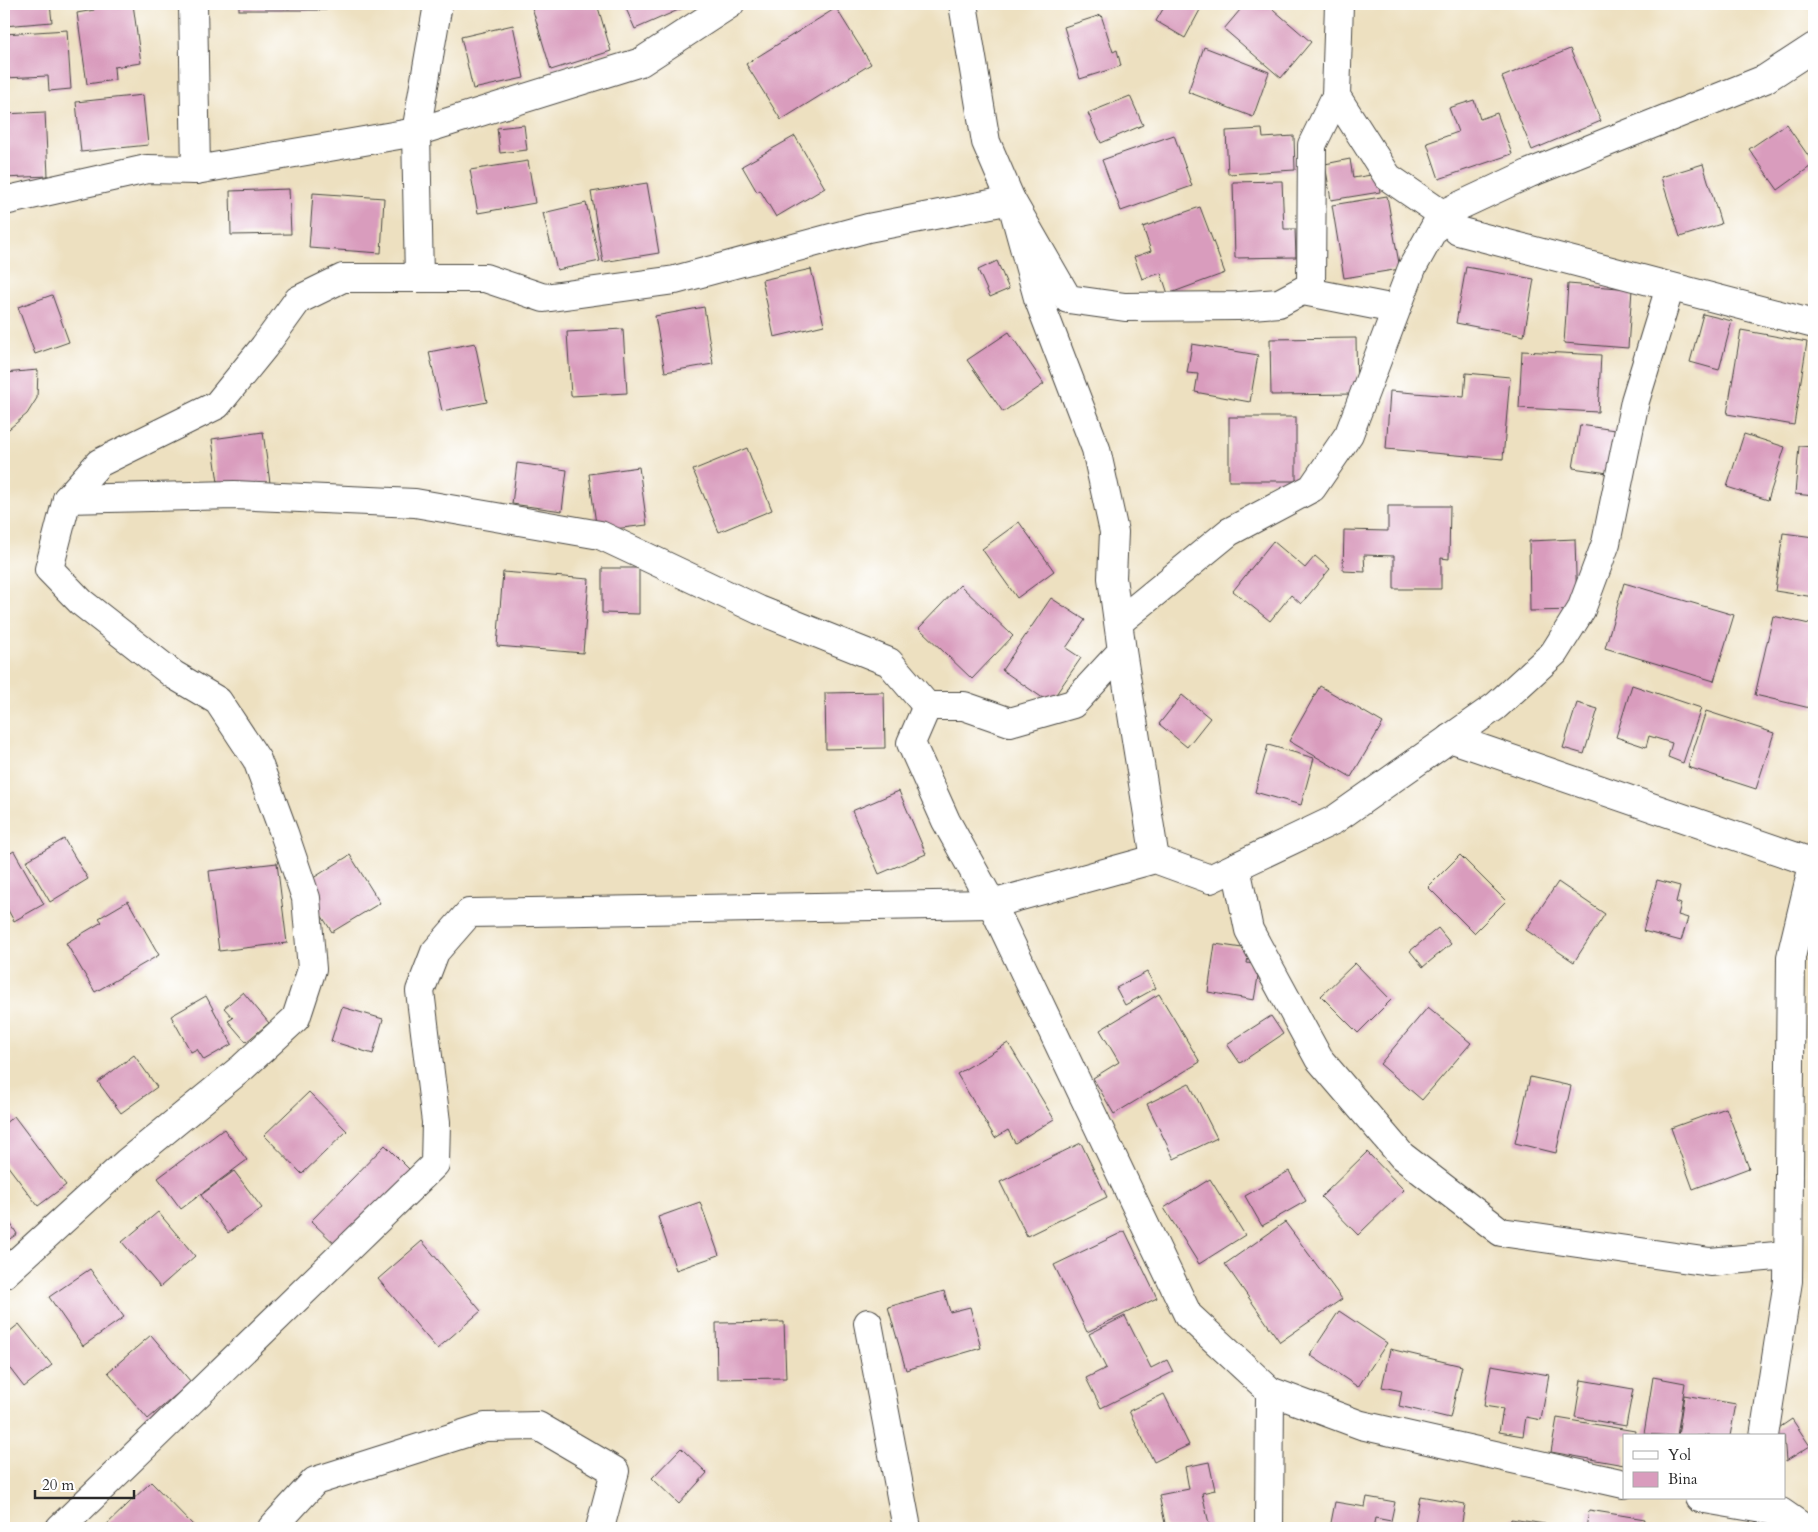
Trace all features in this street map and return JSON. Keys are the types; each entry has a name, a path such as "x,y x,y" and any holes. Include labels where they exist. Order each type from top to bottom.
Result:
{"street":[{"path":"193,4 196,170"},
{"path":"419,278 416,132 438,4"},
{"path":"4,201 147,169 196,170 416,132 640,62 730,4"},
{"path":"963,4 986,142 1011,200 1068,299 1125,306 1238,306 1279,303 1311,286 1312,145 1336,96 1339,4"},
{"path":"1119,622 1229,532 1312,488 1349,434 1421,248 1442,214 1530,173 1765,79 1814,47"},
{"path":"1336,96 1388,178 1442,214 1458,230 1814,324"},
{"path":"4,1274 126,1162 243,1067 296,1018 312,969 306,898 284,833 257,760 218,700 174,675 81,602 49,570 67,498 99,463 217,405 264,347 298,300 343,278 485,278 544,298 675,280 868,228 1011,200"},
{"path":"1011,200 1038,298 1096,450 1114,532 1112,578 1154,859"},
{"path":"60,1528 435,1164 436,1122 420,991 435,952 469,913 992,904 1154,859 1210,879 1334,820 1496,706 1554,653 1581,610 1606,543 1635,401 1670,287"},
{"path":"1303,291 1396,309"},
{"path":"67,498 234,496 415,503 600,535 759,610 889,662 927,706 964,706 1010,722 1073,704 1122,651"},
{"path":"927,706 911,743 946,822 992,904 1188,1315 1270,1392 1361,1425 1623,1484"},
{"path":"1450,738 1814,862 1791,956 1788,1281 1764,1434"},
{"path":"1236,867 1249,930 1319,1059 1402,1156 1501,1232 1710,1262 1788,1255"},
{"path":"868,1323 907,1528"},
{"path":"1269,1528 1270,1392"},
{"path":"272,1528 314,1481 485,1426 538,1426 615,1471 600,1528"},
{"path":"1721,1500 1753,1503 1780,1520 1804,1528"}],"building":[{"path":"4,4 50,4 52,22 4,26"},
{"path":"94,4 133,4 141,63 114,67 115,80 87,84 77,13 94,10"},
{"path":"239,4 326,4 326,10 239,10"},
{"path":"531,4 597,4 611,51 551,70"},
{"path":"624,4 692,4 635,29"},
{"path":"1166,4 1193,4 1201,8 1185,38 1156,21"},
{"path":"1245,4 1267,4 1311,42 1281,78 1224,29"},
{"path":"836,8 871,64 781,120 746,64"},
{"path":"1101,15 1113,52 1117,50 1121,66 1080,79 1064,27"},
{"path":"513,25 524,78 473,89 461,37"},
{"path":"67,30 71,89 49,91 48,76 4,78 4,34"},
{"path":"1204,47 1269,72 1253,117 1188,92"},
{"path":"1570,49 1601,121 1532,150 1502,77"},
{"path":"143,95 148,145 81,152 76,102"},
{"path":"1130,96 1143,125 1101,143 1088,113"},
{"path":"1474,100 1480,119 1497,113 1512,154 1439,179 1427,143 1458,132 1449,108"},
{"path":"45,112 48,176 4,178 4,114"},
{"path":"1786,124 1814,164 1778,190 1749,149"},
{"path":"524,125 527,150 500,153 497,128"},
{"path":"1262,129 1263,138 1294,136 1295,170 1228,174 1226,131"},
{"path":"1174,135 1192,186 1121,211 1102,160"},
{"path":"795,136 825,188 776,217 760,190 757,192 742,166"},
{"path":"1350,159 1353,178 1377,174 1380,192 1331,200 1325,164"},
{"path":"528,161 535,203 478,213 470,170"},
{"path":"1703,164 1721,224 1680,237 1661,177"},
{"path":"1282,181 1284,229 1295,229 1296,257 1235,258 1233,182"},
{"path":"647,183 659,253 603,262 591,192"},
{"path":"289,189 291,234 231,235 230,191"},
{"path":"313,193 384,198 381,253 309,248"},
{"path":"1387,196 1400,269 1344,278 1332,205"},
{"path":"586,203 600,261 557,270 543,213"},
{"path":"1200,207 1225,273 1168,294 1161,273 1142,279 1134,257 1151,251 1143,227"},
{"path":"997,261 1009,289 990,297 978,270"},
{"path":"1466,267 1534,279 1524,336 1456,323"},
{"path":"811,269 824,325 774,337 762,280"},
{"path":"1568,284 1632,289 1628,348 1564,343"},
{"path":"52,295 69,342 35,354 18,307"},
{"path":"704,307 713,364 665,372 655,316"},
{"path":"1703,314 1732,321 1719,370 1690,362"},
{"path":"623,329 627,393 571,396 567,332"},
{"path":"1741,330 1807,342 1794,425 1727,414"},
{"path":"1009,332 1044,384 1003,412 967,360"},
{"path":"1356,338 1357,394 1271,395 1270,339"},
{"path":"475,343 487,402 442,411 429,352"},
{"path":"1192,344 1258,355 1250,402 1195,392 1198,374 1187,373"},
{"path":"1522,351 1601,355 1598,412 1519,408"},
{"path":"38,370 37,398 27,414 4,433 4,373"},
{"path":"1466,373 1510,377 1503,459 1386,449 1390,391 1464,397"},
{"path":"1229,417 1296,417 1296,481 1229,481"},
{"path":"1580,425 1615,430 1608,473 1573,468"},
{"path":"263,432 270,483 219,490 212,439"},
{"path":"1744,434 1785,447 1768,500 1727,487"},
{"path":"1799,446 1814,447 1814,496 1795,494"},
{"path":"747,448 772,510 719,532 693,470"},
{"path":"517,463 567,470 562,511 512,504"},
{"path":"639,467 647,525 597,531 589,474"},
{"path":"1388,506 1450,506 1449,559 1441,558 1441,589 1394,589 1394,556 1364,555 1365,572 1343,571 1344,530 1388,531"},
{"path":"1019,522 1054,571 1017,598 982,549"},
{"path":"1783,533 1814,537 1814,597 1775,591"},
{"path":"1575,539 1577,610 1530,611 1529,541"},
{"path":"1273,541 1305,568 1315,556 1330,569 1301,604 1291,595 1270,621 1233,591"},
{"path":"602,568 639,568 639,614 602,613"},
{"path":"503,572 589,579 583,653 497,646"},
{"path":"1624,583 1734,615 1714,681 1605,648"},
{"path":"960,585 1013,636 972,679 919,628"},
{"path":"1051,598 1085,620 1066,648 1081,658 1050,703 1002,670"},
{"path":"1773,616 1814,625 1814,709 1755,695"},
{"path":"1632,685 1701,708 1683,763 1668,757 1672,743 1649,736 1646,747 1616,737"},
{"path":"1320,686 1383,723 1351,777 1289,741"},
{"path":"884,692 885,748 826,749 825,693"},
{"path":"1182,695 1210,718 1187,747 1159,724"},
{"path":"1577,703 1598,709 1584,754 1563,748"},
{"path":"1706,711 1774,733 1756,789 1688,767"},
{"path":"1268,745 1314,758 1301,805 1255,792"},
{"path":"899,791 926,854 879,874 852,811"},
{"path":"64,839 88,879 50,902 26,861"},
{"path":"14,851 44,904 14,921 4,903 4,857"},
{"path":"350,855 380,903 332,932 302,885"},
{"path":"1460,855 1506,901 1474,933 1428,887"},
{"path":"277,863 287,943 219,951 209,871"},
{"path":"1657,880 1680,886 1676,902 1681,904 1678,915 1688,918 1681,941 1643,931"},
{"path":"1558,882 1605,914 1574,962 1526,930"},
{"path":"128,901 159,955 95,992 66,943 102,922 99,918"},
{"path":"1438,928 1451,944 1423,967 1410,951"},
{"path":"1215,944 1249,949 1247,963 1260,965 1254,1000 1208,992"},
{"path":"1355,963 1391,1000 1358,1033 1321,996"},
{"path":"1147,972 1156,988 1125,1005 1116,988"},
{"path":"243,992 269,1023 246,1042 228,1021 233,1018 224,1008"},
{"path":"1159,994 1200,1062 1114,1114 1093,1078 1119,1062 1100,1030"},
{"path":"206,996 232,1044 204,1060 197,1049 191,1052 171,1016"},
{"path":"342,1007 383,1019 373,1054 331,1041"},
{"path":"1428,1007 1471,1043 1422,1100 1380,1064"},
{"path":"1271,1016 1283,1034 1240,1063 1227,1044"},
{"path":"1008,1043 1054,1119 1015,1143 1008,1130 995,1138 957,1074"},
{"path":"134,1055 157,1087 121,1113 98,1082"},
{"path":"1530,1077 1571,1086 1556,1153 1515,1143"},
{"path":"1189,1083 1217,1138 1174,1159 1147,1104"},
{"path":"309,1092 347,1131 302,1174 264,1135"},
{"path":"1726,1108 1749,1168 1693,1189 1671,1128"},
{"path":"14,1116 66,1185 38,1206 4,1161 4,1124"},
{"path":"224,1129 247,1160 181,1209 158,1178"},
{"path":"1081,1143 1107,1197 1027,1236 1000,1182"},
{"path":"385,1145 415,1175 341,1250 311,1221"},
{"path":"1367,1152 1404,1190 1358,1235 1321,1197"},
{"path":"234,1171 262,1208 228,1233 201,1195"},
{"path":"1289,1171 1306,1201 1262,1226 1245,1196"},
{"path":"1210,1179 1245,1235 1199,1264 1164,1208"},
{"path":"700,1202 719,1255 676,1270 658,1217"},
{"path":"158,1212 195,1256 160,1287 122,1242"},
{"path":"4,1213 17,1234 4,1243"},
{"path":"1285,1222 1342,1299 1280,1342 1225,1264"},
{"path":"1125,1231 1157,1298 1087,1332 1054,1265"},
{"path":"422,1241 481,1311 437,1349 378,1279"},
{"path":"90,1269 124,1317 83,1346 49,1297"},
{"path":"944,1291 950,1312 970,1307 981,1348 906,1370 888,1307"},
{"path":"1339,1311 1387,1343 1358,1387 1310,1355"},
{"path":"1125,1316 1151,1368 1167,1360 1173,1372 1101,1408 1086,1378 1106,1368 1089,1334"},
{"path":"784,1322 786,1378 717,1379 716,1323"},
{"path":"19,1324 52,1365 24,1387 4,1361 4,1336"},
{"path":"151,1335 191,1382 148,1419 108,1372"},
{"path":"1390,1349 1462,1366 1450,1418 1399,1406 1402,1391 1382,1387"},
{"path":"1491,1365 1549,1375 1541,1420 1526,1417 1523,1436 1499,1432 1503,1409 1484,1406"},
{"path":"1653,1377 1685,1383 1677,1434 1644,1434"},
{"path":"1581,1380 1633,1389 1626,1426 1575,1417"},
{"path":"1164,1394 1189,1445 1154,1462 1129,1411"},
{"path":"1684,1395 1736,1404 1730,1434 1678,1434"},
{"path":"1557,1418 1635,1431 1634,1434 1623,1434 1623,1465 1551,1452"},
{"path":"1792,1419 1810,1446 1786,1461 1786,1434 1770,1434"},
{"path":"681,1448 707,1473 679,1504 652,1478"},
{"path":"1209,1462 1215,1490 1202,1493 1210,1528 1166,1528 1159,1495 1189,1489 1185,1467"},
{"path":"151,1482 196,1528 103,1528"},
{"path":"1420,1496 1465,1504 1461,1528 1414,1528"},
{"path":"1367,1497 1395,1502 1391,1521 1375,1518 1373,1528 1330,1528 1335,1502 1365,1507"},
{"path":"1589,1510 1645,1519 1643,1528 1586,1528"},
{"path":"1511,1519 1545,1524 1545,1528 1509,1528"}]}
